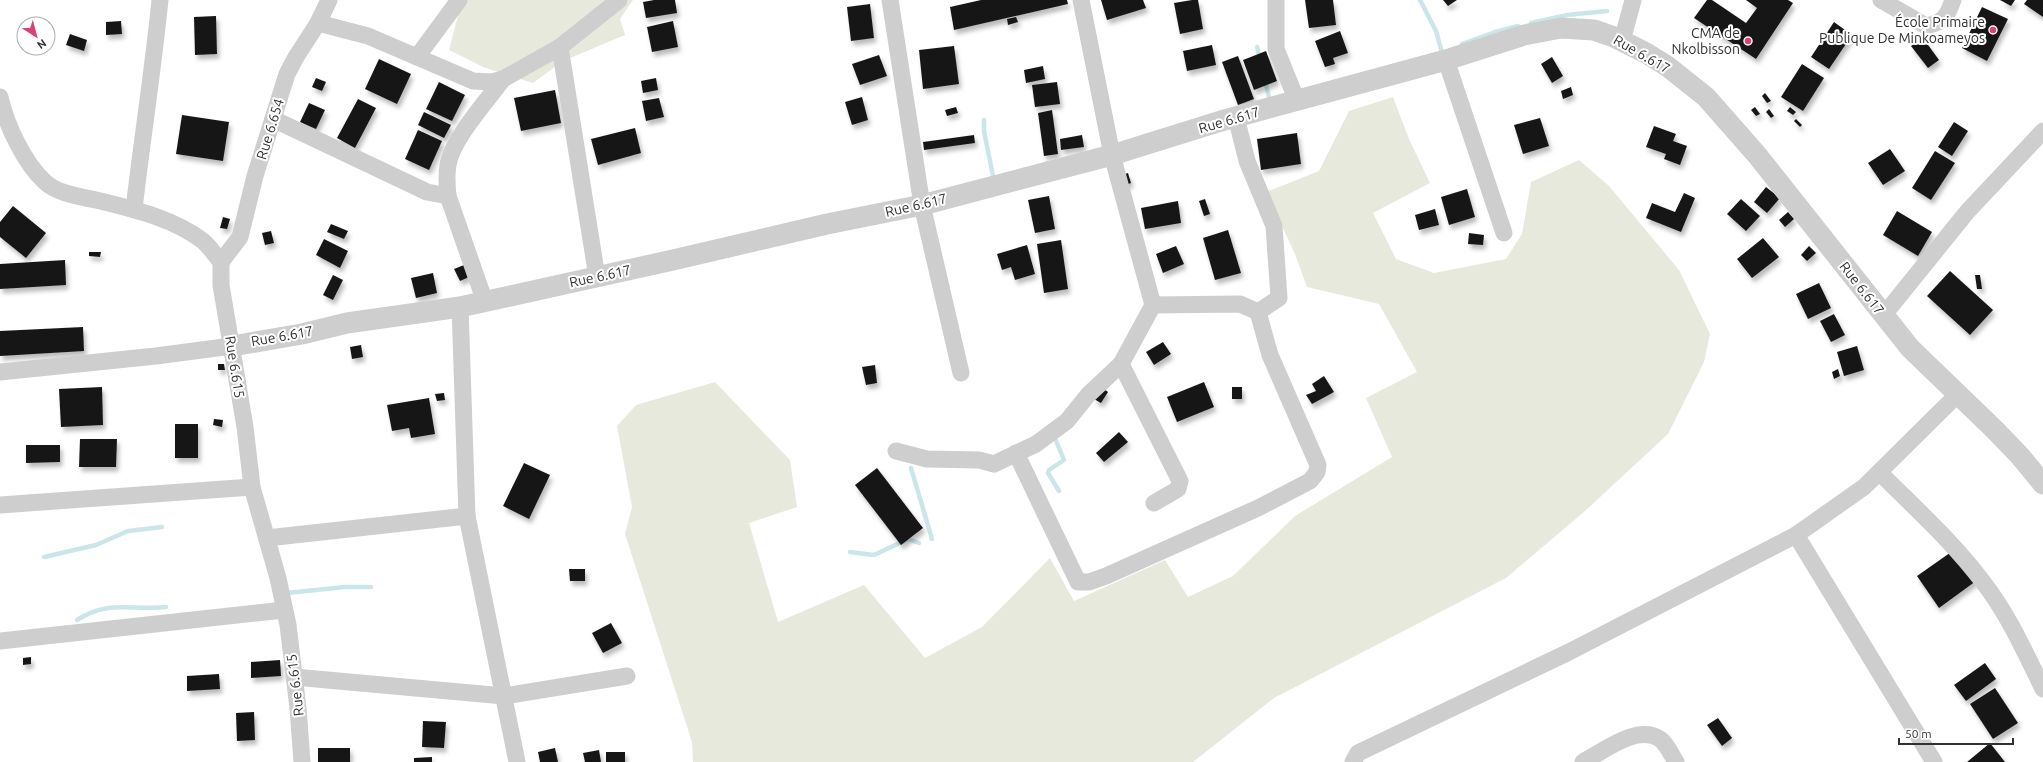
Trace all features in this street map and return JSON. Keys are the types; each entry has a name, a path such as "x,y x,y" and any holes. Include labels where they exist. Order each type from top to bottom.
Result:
{"street":[{"path":"134,210 160,0"},
{"name":"Rue 6.654","path":"221,262 240,237 255,176 287,74 296,56 318,23 329,0"},
{"path":"417,57 459,0"},
{"path":"318,23 368,36 473,81 492,82 503,79 560,47 619,0"},
{"path":"890,0 922,205 961,373"},
{"path":"896,451 927,459 979,460 994,464 1036,444 1067,421 1088,395 1121,364 1153,305 1112,155 1081,0"},
{"path":"1276,0 1276,49 1297,101"},
{"path":"1622,41 1633,0"},
{"path":"1881,0 1926,26 1939,23 1948,14 1953,0"},
{"name":"Rue 6.617","path":"232,346 302,334 347,323 485,302 827,224 922,205 1112,155 1236,117 1446,60 1524,36 1562,28 1594,30 1622,41 1667,66 1706,97 1757,155 1883,316 1910,348 2020,456 2043,484"},
{"path":"560,47 597,277"},
{"path":"1446,60 1504,232"},
{"path":"485,302 448,196 446,182 448,164 454,148 466,128 503,79"},
{"path":"0,97 5,126 28,163 45,183 62,192 134,210 186,230 204,242 221,262"},
{"path":"1236,117 1247,161 1274,226 1279,298 1258,312"},
{"path":"273,118 427,192 448,196"},
{"path":"1883,316 1967,212 2043,131"},
{"name":"Rue 6.615","path":"221,262 222,285 245,427 252,487 278,578 288,626 302,762"},
{"path":"1153,305 1240,304 1258,312"},
{"path":"460,307 467,516 516,762"},
{"path":"1016,453 1078,582 1088,582 1106,576 1258,508 1310,481 1317,472 1318,465 1270,355 1258,312"},
{"path":"0,372 156,356 232,346"},
{"path":"1121,364 1180,481 1178,489 1154,503"},
{"path":"1353,762 1358,753 1569,652 1796,535 1864,487 1880,473 1957,395"},
{"path":"1880,473 1966,561 1983,582 2002,608 2043,689"},
{"path":"0,505 252,487"},
{"path":"267,538 467,516"},
{"path":"1796,535 1934,762"},
{"path":"0,641 284,610"},
{"path":"294,677 504,696 627,676"},
{"path":"1583,762 1634,734 1650,734 1665,744 1676,762"}],"shaded area":[{"path":"462,0 633,0 620,19 625,35 563,61 533,83 483,67 449,50"},
{"path":"1393,97 1409,139 1430,183 1373,213 1396,259 1434,273 1506,259 1522,234 1531,182 1579,160 1609,186 1679,270 1710,334 1704,362 1668,434 1585,511 1506,578 1274,698 1193,762 693,762 692,742 625,534 632,507 617,426 636,405 715,382 790,460 797,507 749,523 778,622 864,585 925,658 982,627 1050,558 1074,601 1165,560 1188,597 1233,576 1295,516 1392,457 1366,398 1417,372 1379,304 1307,287 1295,254 1266,192 1319,171 1349,111"}],"building":[{"path":"654,0 675,0 677,13 646,18 643,2"},
{"path":"981,0 1067,0 1068,4 954,30 950,7"},
{"path":"1101,0 1143,0 1146,8 1107,20"},
{"path":"1198,0 1203,29 1180,34 1174,3"},
{"path":"1305,0 1333,0 1336,25 1309,28"},
{"path":"1443,0 1457,0 1448,6"},
{"name":"CMA de Nkolbisson","path":"1707,0 1712,0 1746,23 1757,8 1746,0 1788,0 1793,3 1756,59 1694,18"},
{"path":"2000,0 2015,0 2011,6"},
{"path":"2027,0 2043,0 2043,17 2024,4"},
{"path":"870,4 874,38 851,41 847,7"},
{"path":"1982,7 2008,19 1987,61 1962,48"},
{"path":"216,16 217,54 195,55 194,17"},
{"path":"1016,17 1018,22 1008,25 1007,19"},
{"path":"121,21 122,34 106,35 106,22"},
{"path":"673,21 678,47 652,52 647,27"},
{"path":"1834,22 1852,35 1829,69 1811,57"},
{"path":"1340,31 1348,53 1333,58 1335,64 1325,67 1315,41"},
{"path":"70,34 87,40 84,51 66,45"},
{"path":"1923,38 1939,60 1928,68 1911,46"},
{"path":"1212,45 1216,65 1187,71 1183,51"},
{"path":"954,46 959,84 923,89 919,50"},
{"path":"1266,51 1277,81 1254,90 1243,60"},
{"path":"879,55 887,76 860,85 852,64"},
{"path":"1238,56 1254,99 1238,105 1222,62"},
{"path":"1552,57 1563,76 1552,83 1541,64"},
{"path":"379,59 411,74 397,104 365,89"},
{"path":"1802,64 1824,78 1803,111 1781,97"},
{"path":"1043,66 1045,79 1026,83 1024,70"},
{"path":"316,78 326,82 322,91 312,87"},
{"path":"656,78 658,90 643,93 641,81"},
{"path":"439,82 465,95 452,121 426,109"},
{"path":"1057,82 1060,104 1035,107 1032,85"},
{"path":"1571,87 1573,95 1563,99 1561,91"},
{"path":"555,90 561,123 521,131 514,98"},
{"path":"1765,93 1771,101 1767,103 1762,96"},
{"path":"862,97 868,120 852,125 845,102"},
{"path":"659,98 664,117 646,121 642,101"},
{"path":"358,99 376,108 355,148 337,138"},
{"path":"309,103 325,110 316,129 300,122"},
{"path":"956,107 958,113 947,116 945,110"},
{"path":"1755,107 1760,114 1756,116 1751,110"},
{"path":"1790,107 1796,112 1793,115 1787,111"},
{"path":"1769,109 1774,116 1771,118 1766,112"},
{"path":"1052,110 1058,154 1044,156 1038,113"},
{"path":"424,112 451,125 444,138 418,125"},
{"path":"182,115 229,122 223,161 176,154"},
{"path":"1540,118 1549,146 1523,154 1514,125"},
{"path":"1796,119 1802,125 1800,127 1794,121"},
{"path":"1954,122 1968,131 1952,156 1938,147"},
{"path":"1654,126 1676,134 1673,141 1687,146 1680,165 1664,159 1666,154 1646,147"},
{"path":"635,128 641,153 598,165 591,139"},
{"path":"418,130 442,141 429,170 405,159"},
{"path":"1297,133 1301,164 1261,170 1257,139"},
{"path":"974,135 975,143 924,150 923,142"},
{"path":"1082,135 1084,147 1061,150 1060,139"},
{"path":"1890,149 1905,171 1883,185 1868,163"},
{"path":"1935,151 1955,163 1931,200 1912,188"},
{"path":"1128,173 1131,183 1123,186 1119,176"},
{"path":"1766,187 1780,198 1767,213 1754,202"},
{"path":"1467,189 1475,217 1449,225 1441,197"},
{"path":"1684,193 1695,198 1681,232 1646,218 1652,203 1675,212"},
{"path":"1049,196 1055,229 1035,233 1028,200"},
{"path":"1205,199 1210,214 1204,216 1199,201"},
{"path":"1741,199 1760,216 1746,231 1727,214"},
{"path":"1178,201 1181,223 1145,229 1141,208"},
{"path":"13,206 46,233 26,258 0,237 0,222"},
{"path":"1435,209 1439,225 1419,230 1415,215"},
{"path":"1897,211 1932,232 1918,256 1883,235"},
{"path":"1788,212 1794,219 1785,227 1779,220"},
{"path":"223,217 230,219 227,229 220,228"},
{"path":"331,224 348,231 344,239 327,232"},
{"path":"1228,230 1241,273 1215,280 1203,238"},
{"path":"271,231 274,243 265,245 262,233"},
{"path":"1469,233 1484,235 1483,245 1468,244"},
{"path":"1763,238 1779,257 1752,278 1737,259"},
{"path":"324,239 348,251 340,268 316,255"},
{"path":"1061,240 1068,289 1044,293 1037,244"},
{"path":"1027,245 1035,274 1015,280 1011,267 1002,270 997,254"},
{"path":"1176,246 1184,264 1163,273 1156,254"},
{"path":"1809,246 1816,253 1807,261 1801,255"},
{"path":"89,252 101,252 100,257 89,256"},
{"path":"65,260 66,285 0,289 0,264"},
{"path":"464,265 469,277 460,281 454,269"},
{"path":"1950,271 1993,310 1970,335 1927,296"},
{"path":"433,273 437,293 416,298 411,278"},
{"path":"333,275 343,280 333,300 323,295"},
{"path":"1975,275 1980,275 1982,289 1977,289"},
{"path":"1819,283 1831,308 1808,319 1796,294"},
{"path":"1834,314 1845,335 1831,342 1820,321"},
{"path":"83,327 84,351 0,356 0,331"},
{"path":"1163,342 1171,354 1154,365 1146,352"},
{"path":"361,345 363,357 352,359 350,347"},
{"path":"1857,346 1864,370 1844,376 1837,352"},
{"path":"218,364 224,364 225,370 218,370"},
{"path":"875,365 877,383 866,385 862,367"},
{"path":"1838,369 1840,376 1834,379 1832,372"},
{"path":"1324,376 1334,392 1312,404 1306,395 1316,391 1312,384"},
{"path":"1204,382 1214,407 1177,422 1167,397"},
{"path":"102,387 103,425 61,427 59,389"},
{"path":"1101,387 1108,392 1101,403 1094,399"},
{"path":"1232,387 1242,387 1242,399 1232,399"},
{"path":"444,393 445,400 437,401 435,394"},
{"path":"429,398 435,434 411,438 409,428 392,431 387,405"},
{"path":"214,419 223,420 222,427 213,425"},
{"path":"175,424 198,424 198,458 175,458"},
{"path":"1119,432 1128,442 1104,462 1096,453"},
{"path":"80,439 117,439 116,467 79,467"},
{"path":"26,445 60,445 60,462 26,463"},
{"path":"524,463 550,475 529,519 503,506"},
{"path":"877,468 923,528 901,545 855,485"},
{"path":"1954,550 1976,581 1939,608 1917,576"},
{"path":"569,569 585,569 585,581 570,581"},
{"path":"611,623 622,643 603,653 592,633"},
{"path":"31,657 31,664 23,665 23,658"},
{"path":"280,660 281,676 251,678 251,662"},
{"path":"1985,663 1996,679 1966,701 1954,685"},
{"path":"219,674 220,689 187,691 187,676"},
{"path":"1995,688 2018,723 1993,739 1970,704"},
{"path":"254,712 255,740 237,741 236,713"},
{"path":"1718,718 1732,738 1722,746 1707,725"},
{"path":"423,721 446,722 444,748 422,747"},
{"path":"1990,743 2005,762 1967,762"},
{"path":"318,748 350,748 350,762 318,762"},
{"path":"555,748 558,762 540,762 538,752"},
{"path":"599,750 601,762 585,762 583,753"},
{"path":"606,752 625,752 625,762 606,762"},
{"path":"432,757 432,762 414,762 414,758"}],"waterway":[{"path":"1420,0 1436,31 1442,53 1444,52"},
{"path":"1531,23 1567,15 1607,11"},
{"path":"1462,44 1495,32 1518,26"},
{"path":"1257,47 1260,59"},
{"path":"1265,80 1270,102"},
{"path":"984,120 984,131 994,181"},
{"path":"1054,436 1064,460 1049,470 1048,473 1059,491"},
{"path":"911,468 932,539"},
{"path":"44,557 96,545 128,531 162,527"},
{"path":"850,552 874,555 908,539 919,543"},
{"path":"287,593 345,587 371,587"},
{"path":"77,620 89,614 110,608 166,607"}],"place":[{"name":"École Primaire Publique De Minkoameyos","path":"1993,30"},
{"name":"CMA de Nkolbisson","path":"1748,41"}]}
